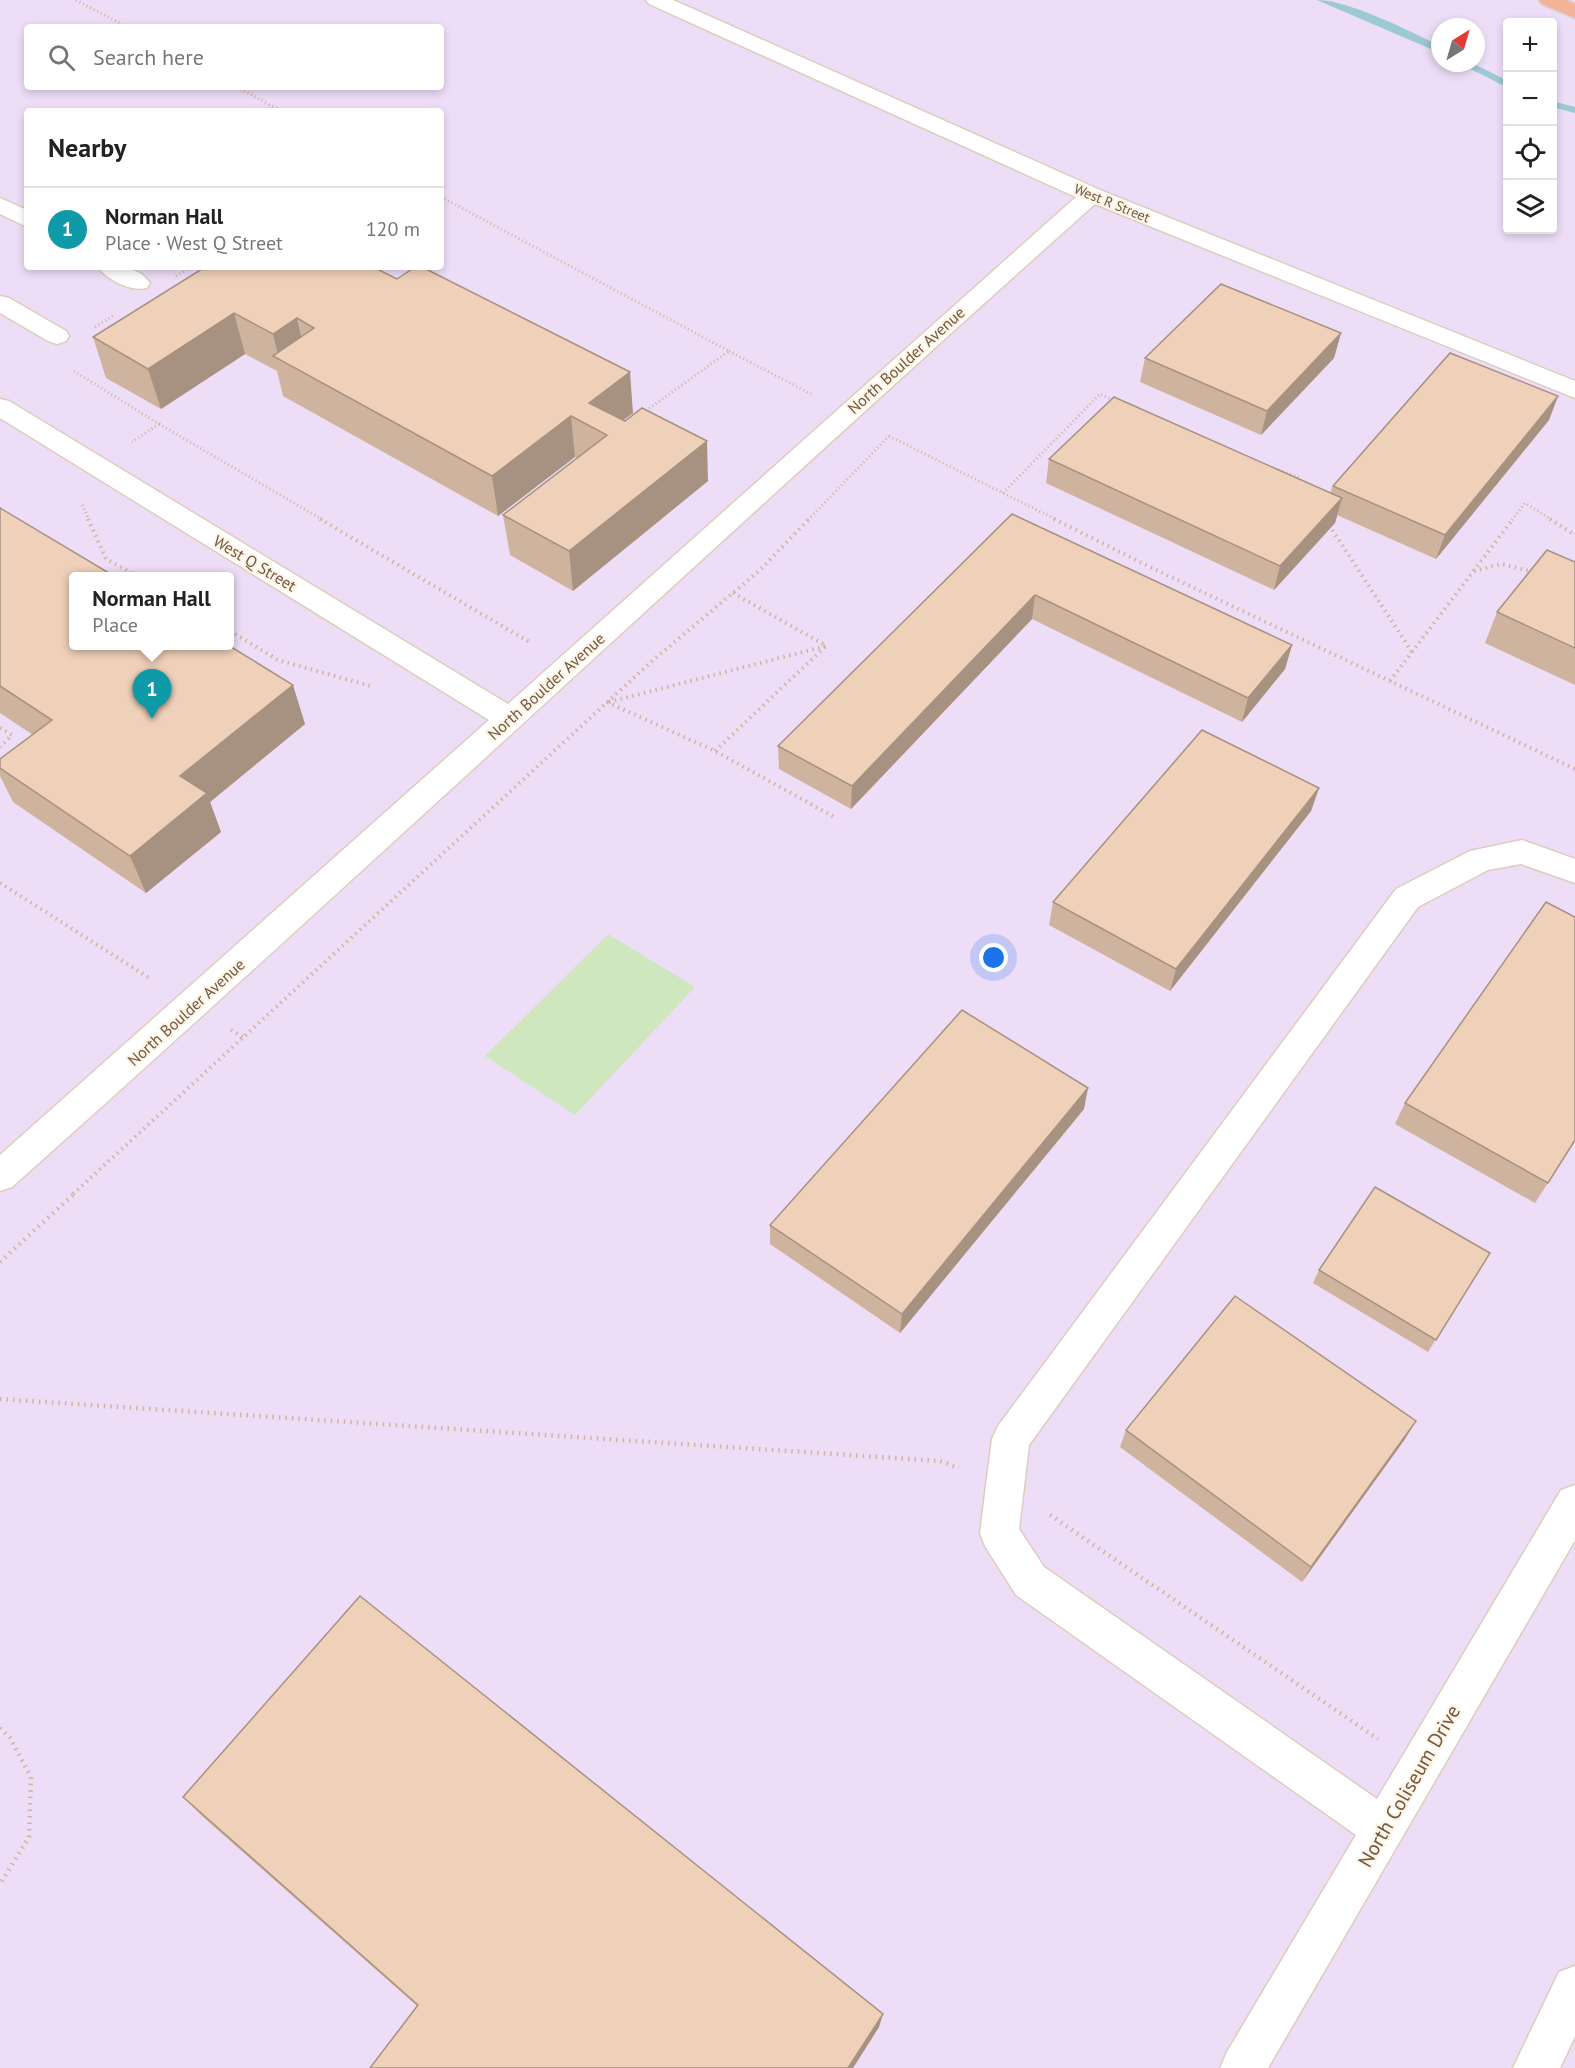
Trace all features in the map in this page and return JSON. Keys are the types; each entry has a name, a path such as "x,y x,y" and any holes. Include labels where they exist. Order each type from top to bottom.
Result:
{"highway":[{"path":"1550,0 1575,12"}],"street":[{"name":"West R Street","path":"656,0 1092,195 1575,390"},
{"name":"North Boulder Avenue","path":"0,1176 194,1007 933,335 1092,195"},
{"path":"0,205 24,218"},
{"path":"115,270 138,283"},
{"path":"0,303 57,336"},
{"name":"West Q Street","path":"0,407 510,719"},
{"path":"1384,1829 1030,1581 999,1533 1011,1439 1407,898 1481,859 1522,852 1575,871"},
{"name":"North Coliseum Drive","path":"1243,2068 1575,1503"},
{"path":"1536,2068 1575,1988"}],"path":[{"path":"76,0 121,24"},
{"path":"242,90 276,108"},
{"path":"444,199 729,351 636,418"},
{"path":"171,280 186,270"},
{"path":"90,330 120,311"},
{"path":"69,368 159,424 533,645"},
{"path":"1003,493 1100,394 1121,403"},
{"path":"70,450 115,453 159,424"},
{"path":"0,1262 652,661 759,571 889,436 1148,566 1575,769"},
{"path":"1270,467 1298,477 1304,487"},
{"path":"78,495 106,559 130,572"},
{"path":"1390,681 1525,503 1575,535"},
{"path":"1323,516 1412,652"},
{"path":"1474,571 1502,564 1537,573"},
{"path":"733,593 826,646"},
{"path":"234,633 278,660 374,687"},
{"path":"608,702 826,646"},
{"path":"715,751 826,646"},
{"path":"608,702 715,751 836,818"},
{"path":"0,728 12,735 0,747"},
{"path":"483,743 528,774"},
{"path":"0,883 243,1037"},
{"path":"0,1399 940,1461 1005,1484 1420,1768"},
{"path":"0,1728 10,1738 31,1777 29,1837 0,1884"}],"shaded area":[{"path":"0,0 1575,0 1575,2068 0,2068"}],"green space":[{"path":"608,934 695,987 575,1115 485,1056"}],"building":[{"path":"200,270 379,270 397,279 410,270 428,270 630,372 589,403 625,421 642,408 707,441 569,551 503,515 607,435 571,416 492,476 273,356 314,328 297,318 273,334 234,313 148,369 93,337"},
{"path":"1221,284 1341,333 1267,411 1145,358"},
{"path":"1450,353 1558,396 1445,535 1333,486"},
{"path":"1114,397 1342,498 1280,566 1049,459"},
{"path":"0,508 107,572 69,572 69,650 234,649 293,685 180,776 207,793 130,856 0,768 0,759 52,720 0,686"},
{"path":"1012,514 1292,645 1248,698 1035,595 852,786 778,746"},
{"path":"1547,550 1575,562 1575,648 1497,612"},
{"path":"1202,730 1319,788 1176,969 1053,902"},
{"path":"1546,902 1575,917 1575,1140 1548,1183 1405,1103"},
{"path":"962,1010 1088,1088 902,1314 770,1225"},
{"path":"1375,1187 1490,1253 1436,1340 1319,1270"},
{"path":"1235,1296 1416,1421 1311,1567 1126,1430"},
{"path":"360,1596 883,2014 848,2068 370,2068 418,2005 183,1797"}],"waterway":[{"path":"1322,0 1431,46"},
{"path":"1482,72 1503,82"},
{"path":"1557,105 1575,110"}],"place":[{"name":"Norman Hall","path":"152,719"}]}
